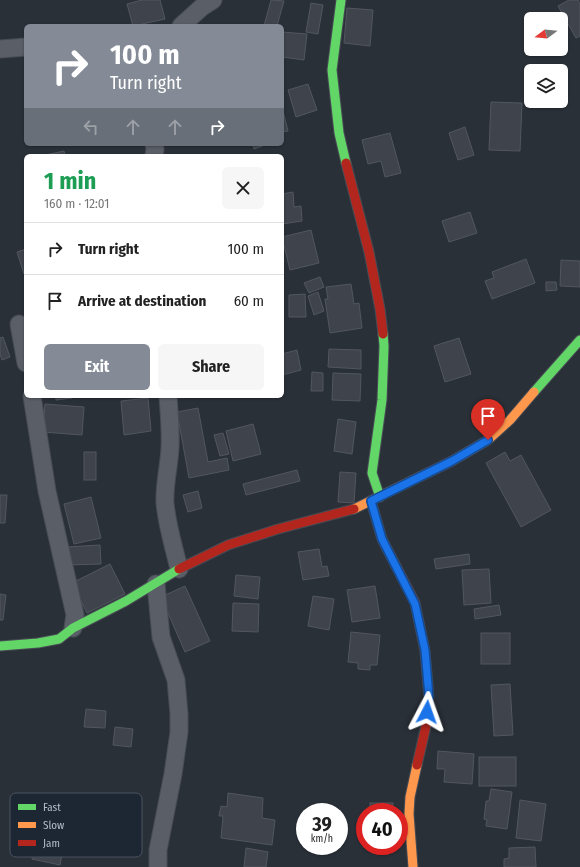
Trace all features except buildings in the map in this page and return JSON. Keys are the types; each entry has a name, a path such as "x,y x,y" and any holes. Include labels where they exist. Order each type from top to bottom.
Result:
{"street":[{"path":"183,24 202,7 213,0"},
{"path":"341,0 332,70 339,133 369,252 380,309 384,346 382,400 372,473 375,499 382,539 415,604 425,650 429,697 426,726 410,796 409,814 413,867"},
{"path":"0,49 24,47"},
{"path":"19,324 24,352"},
{"path":"0,646 60,640 73,628 126,601 179,569 228,545 278,529 352,510 452,461 488,440 510,420 580,340"},
{"path":"32,398 47,491 75,615 73,628"},
{"path":"168,398 170,448 166,472 165,503 179,569"},
{"path":"156,584 161,637 176,680 179,714 179,732 173,774 158,850 158,867"}],"traffic: fast":[{"path":"341,0 332,70 339,133 346,163"},
{"path":"380,497 372,473 382,400 383,334"},
{"path":"534,392 580,340"},
{"path":"0,646 38,643 59,639 73,628 126,601 179,569"}],"traffic: slow":[{"path":"354,509 452,461 488,440 510,420 534,392"},
{"path":"413,867 409,814 410,797 417,765"}],"traffic: jam":[{"path":"346,163 369,252 380,309 383,334"},
{"path":"371,501 382,539 415,603 425,651 429,697 426,726 417,765"},
{"path":"179,569 228,545 278,529 354,509"}],"route":[{"path":"427,712 429,697 425,650 415,604 382,539 371,501 452,461 488,440"}]}
